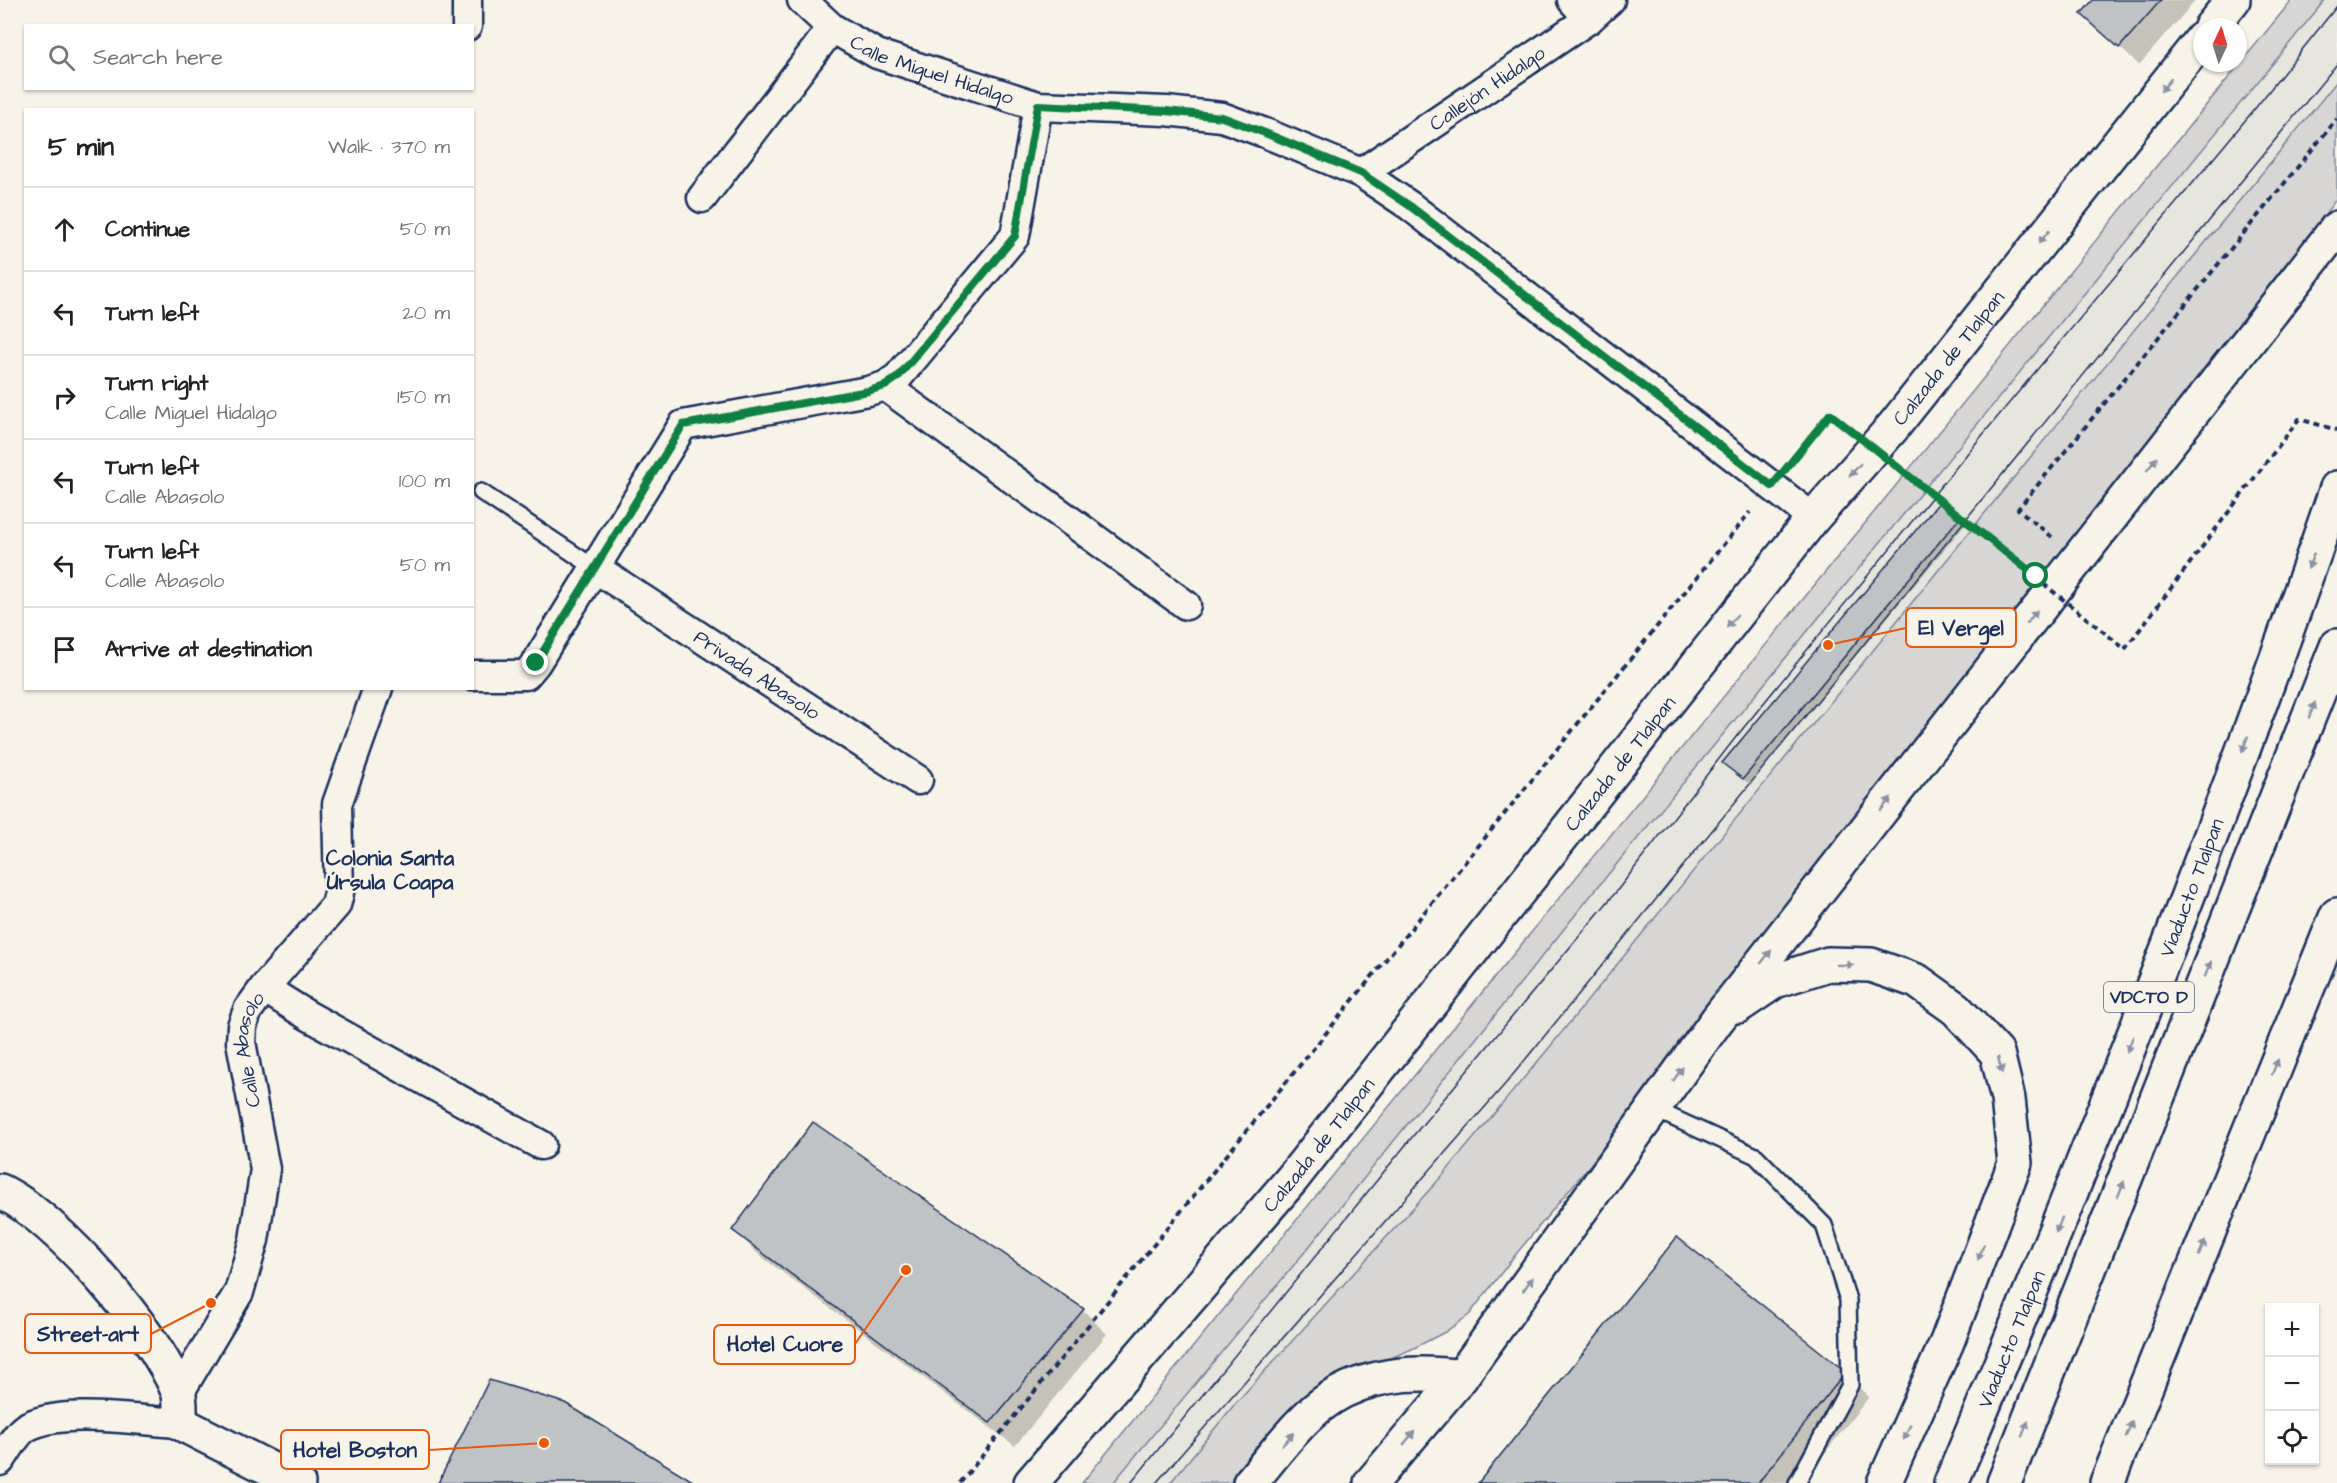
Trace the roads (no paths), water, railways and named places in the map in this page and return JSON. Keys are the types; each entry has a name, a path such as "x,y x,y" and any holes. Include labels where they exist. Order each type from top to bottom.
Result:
{"main road":[{"path":"2218,18 2233,0"},
{"name":"Calzada de Tlalpan","path":"1031,1483 1292,1179 1813,518 1893,427 2193,50"},
{"path":"1371,1483 1461,1377 1717,1020 2337,228"},
{"name":"Viaducto Tlalpan","path":"1951,1483 2052,1242 2212,837 2334,497"},
{"name":"VDCTO D","path":"2004,1483 2337,646"},
{"path":"2107,1483 2337,915"},
{"path":"1717,1020 1775,981 1828,964 1871,965 1917,981 1956,1009 1997,1053 2008,1099 2015,1163 1947,1342 1884,1483"},
{"path":"0,1191 14,1197 64,1239 141,1326 179,1408 298,1483"},
{"path":"1250,1483 1306,1417 1339,1393 1370,1380 1398,1374 1432,1373 1461,1377"}],"street":[{"path":"466,0 467,24"},
{"name":"Calle Miguel Hidalgo","path":"802,0 832,28 877,54 1038,105 1166,111 1222,117 1361,173 1410,206 1813,518"},
{"name":"Callejón Hidalgo","path":"1361,173 1580,9 1611,0"},
{"path":"702,198 832,28"},
{"path":"474,675 526,675 536,663 683,425 885,386 898,377 1015,236 1038,105"},
{"path":"885,386 1186,605"},
{"name":"Privada Abasolo","path":"595,568 918,780"},
{"name":"Calle Abasolo","path":"179,1408 239,1292 254,1240 265,1169 241,1042 242,1026 248,1010 264,988 336,905 339,893 337,804 377,690"},
{"path":"264,988 307,1015 541,1144"},
{"path":"0,1461 23,1429 43,1420 179,1408"}],"lane":[{"path":"481,492 595,568"},
{"path":"1654,1109 1756,1156 1824,1226 1848,1300 1850,1385 1797,1483"}],"tram line":[{"path":"1131,1483 1413,1136 1616,892 1736,737 1980,438 2253,111 2337,6"},
{"path":"1156,1483 1507,1082 2337,64"}],"place":[{"name":"El Vergel","path":"1828,645"},
{"name":"Hotel Cuore","path":"906,1270"},
{"name":"Street-art","path":"211,1303"},
{"name":"Hotel Boston","path":"544,1443"}],"district":[{"name":"Colonia Santa Úrsula Coapa","path":"390,870"}]}
